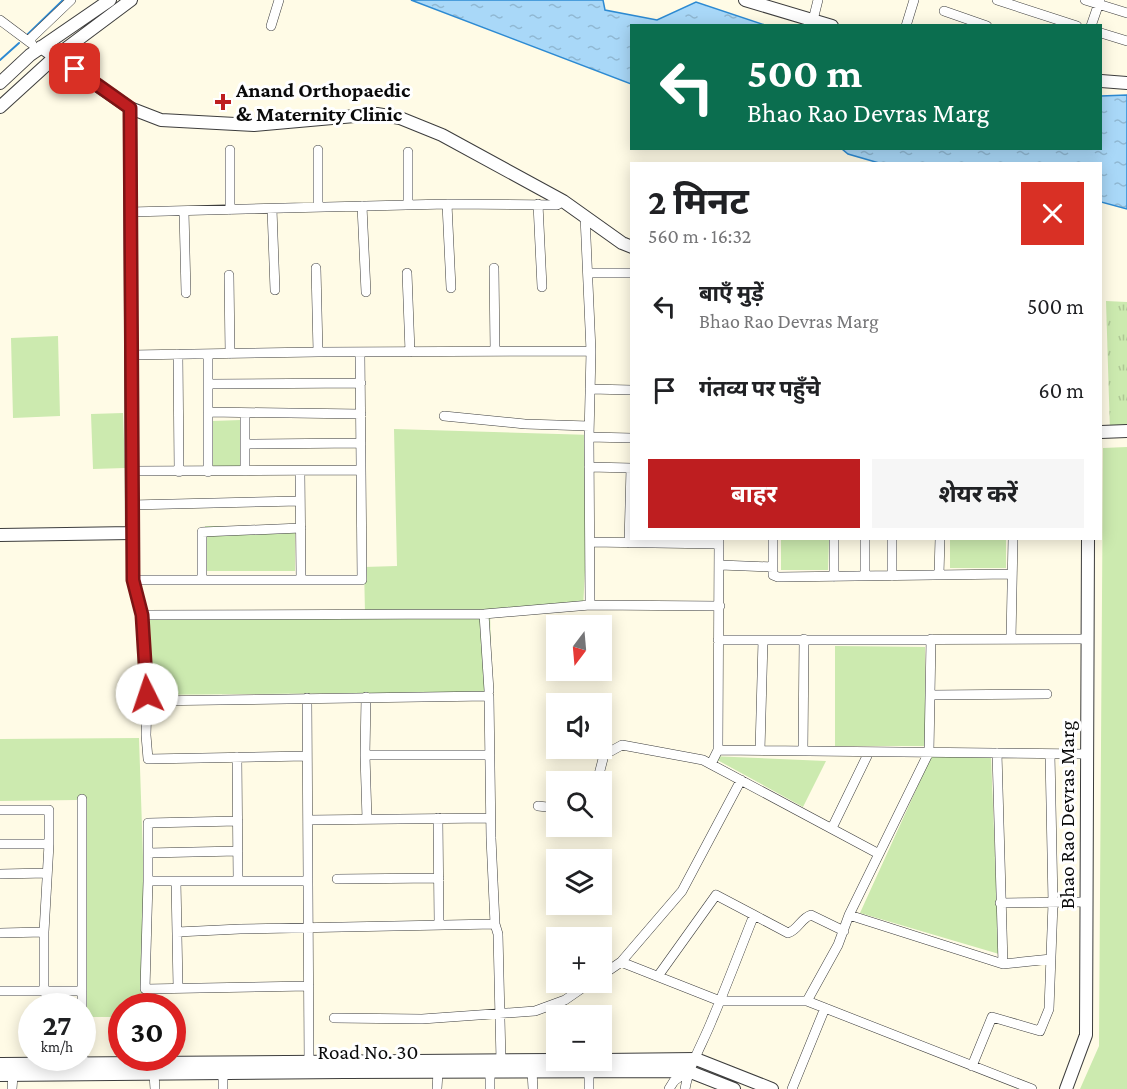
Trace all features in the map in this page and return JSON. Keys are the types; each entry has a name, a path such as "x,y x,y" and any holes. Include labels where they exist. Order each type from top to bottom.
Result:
{"street":[{"path":"0,83 36,46 71,0"},
{"path":"36,46 110,0"},
{"path":"0,107 56,56 131,0"},
{"path":"271,26 279,0"},
{"path":"813,20 818,0"},
{"path":"907,24 914,0"},
{"path":"996,0 1071,24"},
{"path":"1085,0 1099,2 1127,13"},
{"path":"750,1 826,24"},
{"path":"1093,24 1099,2"},
{"path":"944,11 981,24"},
{"path":"0,20 130,108 161,120 254,125 377,114 400,118 442,135 563,201 622,243 630,246"},
{"path":"1102,33 1127,41"},
{"path":"1102,81 1127,83"},
{"path":"130,108 133,580 142,615 147,694"},
{"path":"230,150 230,210"},
{"path":"318,150 318,207"},
{"path":"408,152 408,205"},
{"path":"130,212 447,204 557,205 563,201"},
{"path":"447,204 451,288"},
{"path":"538,204 542,287"},
{"path":"362,206 366,292"},
{"path":"272,208 276,290"},
{"path":"184,211 186,293"},
{"path":"585,216 591,351 589,426 591,605"},
{"path":"316,268 318,352"},
{"path":"494,268 495,351"},
{"path":"407,273 410,352"},
{"path":"588,273 630,273"},
{"path":"229,275 230,354"},
{"path":"131,355 591,351"},
{"path":"133,580 362,580 360,353"},
{"path":"178,354 179,472"},
{"path":"208,354 208,472"},
{"path":"208,384 360,383"},
{"path":"590,389 630,390"},
{"path":"208,412 361,414"},
{"path":"245,413 246,471"},
{"path":"444,416 525,424 589,426"},
{"path":"1102,432 1127,431"},
{"path":"589,437 630,438"},
{"path":"245,444 361,443"},
{"path":"589,467 630,468"},
{"path":"131,471 361,470"},
{"path":"300,471 301,580"},
{"path":"131,505 300,501"},
{"path":"629,543 630,506"},
{"path":"202,579 202,532 301,528"},
{"path":"0,535 132,533"},
{"path":"773,540 773,575 778,577 1012,574"},
{"path":"834,540 834,577"},
{"path":"865,540 865,576"},
{"path":"892,540 892,576"},
{"path":"939,575 940,540"},
{"path":"1011,639 1013,540"},
{"name":"Bhao Rao Devras Marg","path":"1066,1089 1086,1035 1088,540"},
{"path":"590,542 719,541 718,750 711,765"},
{"path":"720,565 773,567"},
{"path":"142,615 484,614 591,605 720,606"},
{"path":"484,614 489,691"},
{"path":"803,751 804,639"},
{"path":"807,1001 838,945 849,915 929,752 931,639"},
{"path":"718,640 1088,639"},
{"path":"760,750 763,640"},
{"path":"930,695 1047,694"},
{"path":"307,756 148,759 147,701 489,696 490,818 495,924 498,934 501,1061"},
{"path":"366,697 367,819"},
{"path":"307,698 309,1067"},
{"path":"600,771 604,755 622,745 703,760 879,854"},
{"path":"718,750 1087,754"},
{"path":"832,828 868,752"},
{"path":"997,753 1003,964"},
{"path":"972,1066 992,1017 1040,1031 1049,1010 1053,903 1050,754"},
{"path":"365,755 490,755"},
{"path":"237,757 238,881"},
{"path":"612,968 621,962 682,891 741,780"},
{"path":"0,991 82,991 82,799"},
{"path":"538,806 546,807"},
{"path":"0,810 49,810 50,844 44,932 44,992"},
{"path":"438,818 439,925"},
{"path":"308,820 490,818"},
{"path":"238,821 148,823 146,989 309,986"},
{"path":"0,844 50,844"},
{"path":"148,853 238,851"},
{"path":"0,874 47,873"},
{"path":"337,879 439,878"},
{"path":"148,881 308,881"},
{"path":"176,881 178,988"},
{"path":"658,976 716,895 788,933 812,915 844,931"},
{"path":"1000,903 1086,902"},
{"path":"669,1089 688,1071 696,1059 754,915"},
{"path":"849,915 1003,964 1051,959"},
{"path":"177,932 495,924"},
{"path":"0,933 44,932"},
{"path":"621,962 720,1001 807,1001 1032,1089"},
{"path":"334,1018 422,1019 499,1015 534,1011 565,1000 575,993"},
{"path":"792,1089 825,1008"},
{"path":"612,1060 696,1059 772,1089"},
{"name":"Road No. 30","path":"6,1075 223,1073 309,1067 546,1060"},
{"name":"Road No. 30","path":"0,1064 18,1064"},
{"name":"Road No. 30","path":"96,1064 309,1067 438,1072 546,1071"},
{"path":"490,1071 490,1089"},
{"path":"532,1071 533,1089"},
{"path":"588,1071 589,1089"},
{"name":"Road No. 30","path":"612,1071 688,1071 734,1089"},
{"path":"685,1089 688,1071"},
{"path":"438,1072 438,1089"},
{"path":"223,1073 223,1089"},
{"path":"154,1074 155,1089"},
{"path":"6,1075 12,1089"}],"green space":[{"path":"1106,301 1127,302 1127,431 1110,432"},
{"path":"58,336 60,416 13,418 11,338"},
{"path":"123,413 125,468 93,469 91,414"},
{"path":"241,420 241,466 213,466 212,421"},
{"path":"394,429 592,435 583,609 490,611 492,692 138,695 136,617 365,613 364,567 397,566"},
{"path":"1127,447 1127,1089 1080,1089 1099,1046 1103,448"},
{"path":"205,526 295,527 295,571 205,571"},
{"path":"781,540 829,540 828,570 781,570"},
{"path":"950,540 1006,540 1006,568 950,568"},
{"path":"835,646 925,647 925,746 835,746"},
{"path":"139,738 148,993 108,993 108,1017 96,1017 96,993 83,993 77,800 0,801 0,739"},
{"path":"710,756 826,761 803,807"},
{"path":"931,757 991,757 999,954 860,913"}],"water":[{"path":"411,0 603,0 605,10 657,20 696,2 762,24 630,24 630,84"},
{"path":"1127,95 1127,209 1102,202 1102,162 876,162 848,154 843,150 1102,150 1102,96"}],"waterway":[{"path":"28,34 63,0"},
{"path":"0,60 19,43"}],"place":[{"name":"Anand Orthopaedic & Maternity Clinic","path":"223,102"}],"route":[{"path":"75,69 130,108 133,580 142,615 147,694"}]}
